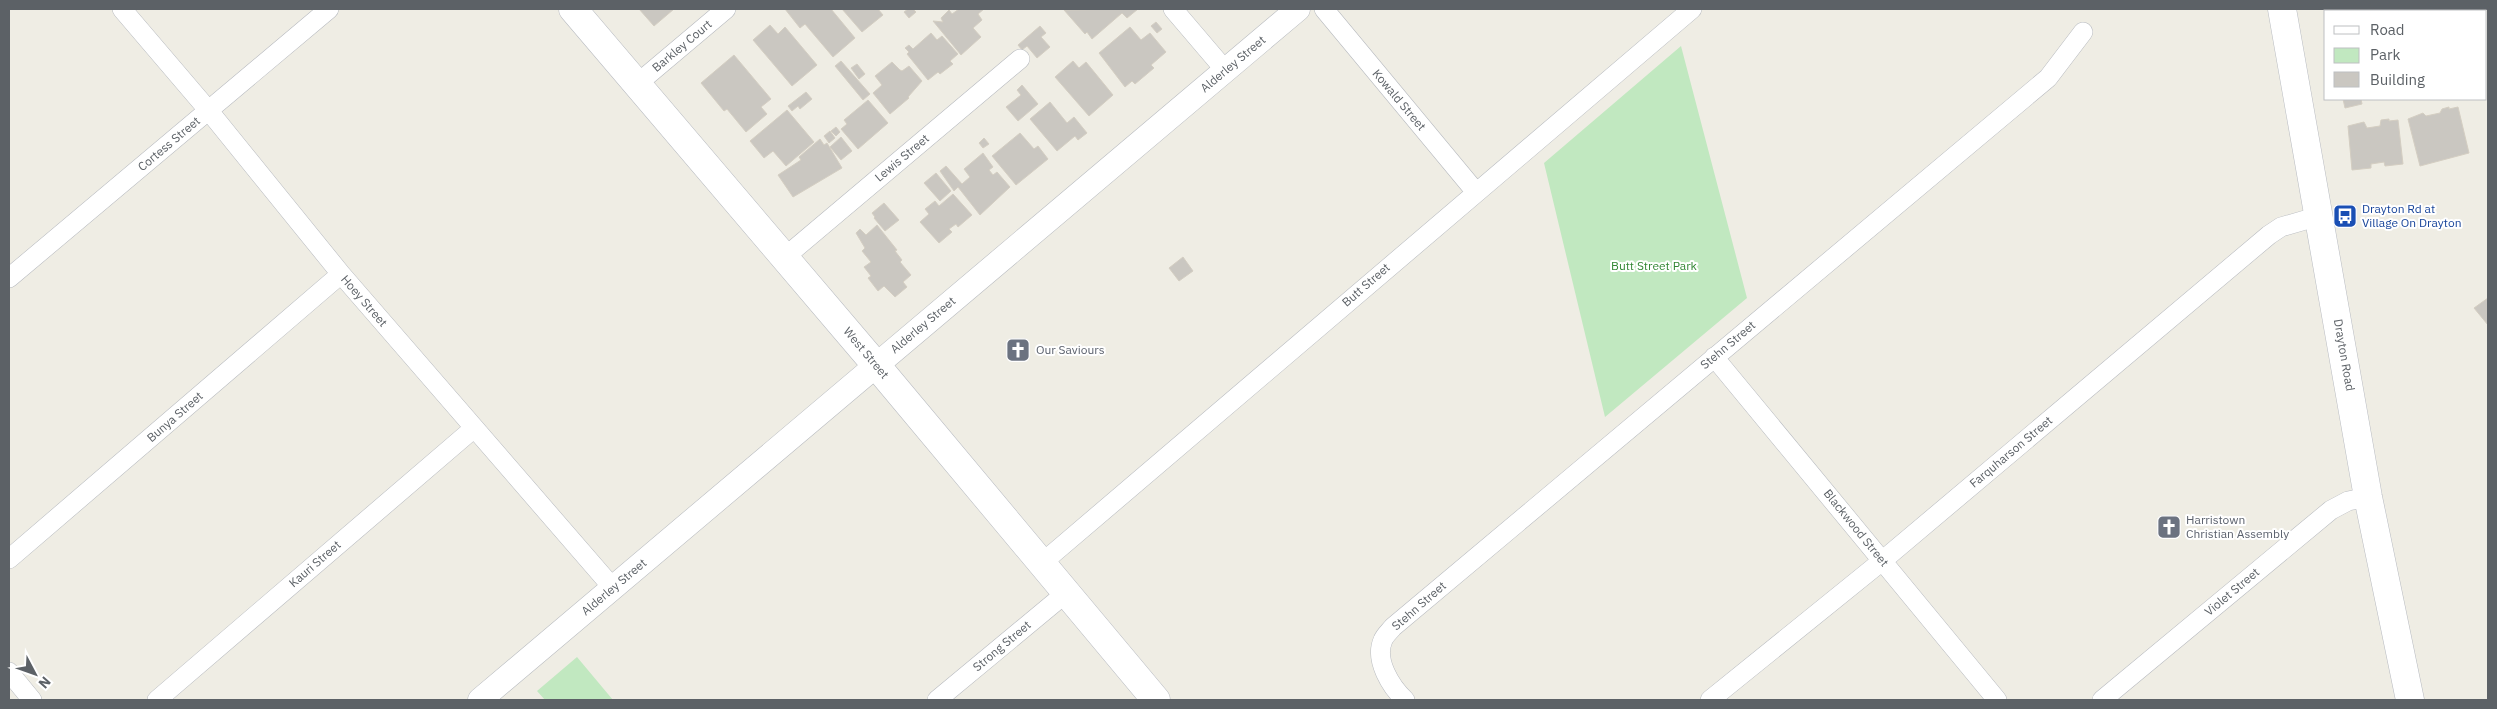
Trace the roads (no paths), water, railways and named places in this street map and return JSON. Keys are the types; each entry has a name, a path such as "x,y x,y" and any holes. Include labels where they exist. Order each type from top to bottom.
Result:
{"main road":[{"name":"West Street","path":"573,9 785,257 1156,700"},
{"name":"Drayton Road","path":"2282,9 2368,497 2410,700"}],"street":[{"name":"Hoey Street","path":"122,9 341,274 473,429 613,588"},
{"name":"Cortess Street","path":"10,275 329,9"},
{"name":"Barkley Court","path":"637,84 726,9"},
{"path":"1173,9 1225,70"},
{"name":"Alderley Street","path":"480,700 1298,9"},
{"name":"Kowald Street","path":"1324,9 1475,192"},
{"name":"Butt Street","path":"1042,563 1692,9"},
{"name":"Stehn Street","path":"1405,700 1396,692 1387,677 1381,659 1382,640 1393,627 2048,78 2083,32"},
{"name":"Lewis Street","path":"785,257 1020,59"},
{"name":"Farquharson Street","path":"1710,700 1882,561 2269,236 2287,225 2319,216"},
{"name":"Bunya Street","path":"9,560 341,274"},
{"name":"Blackwood Street","path":"1714,357 1997,700"},
{"name":"Kauri Street","path":"157,700 473,429"},
{"name":"Violet Street","path":"2102,700 2331,510 2348,501 2368,497"},
{"name":"Strong Street","path":"937,700 1066,593"},
{"path":"9,672 32,700"}],"place":[{"name":"Drayton Rd at Village On Drayton","path":"2345,216"},
{"name":"Our Saviours","path":"1018,350"},
{"name":"Harristown Christian Assembly","path":"2169,527"}],"park label":[{"name":"Butt Street Park","path":"1654,266"}]}
